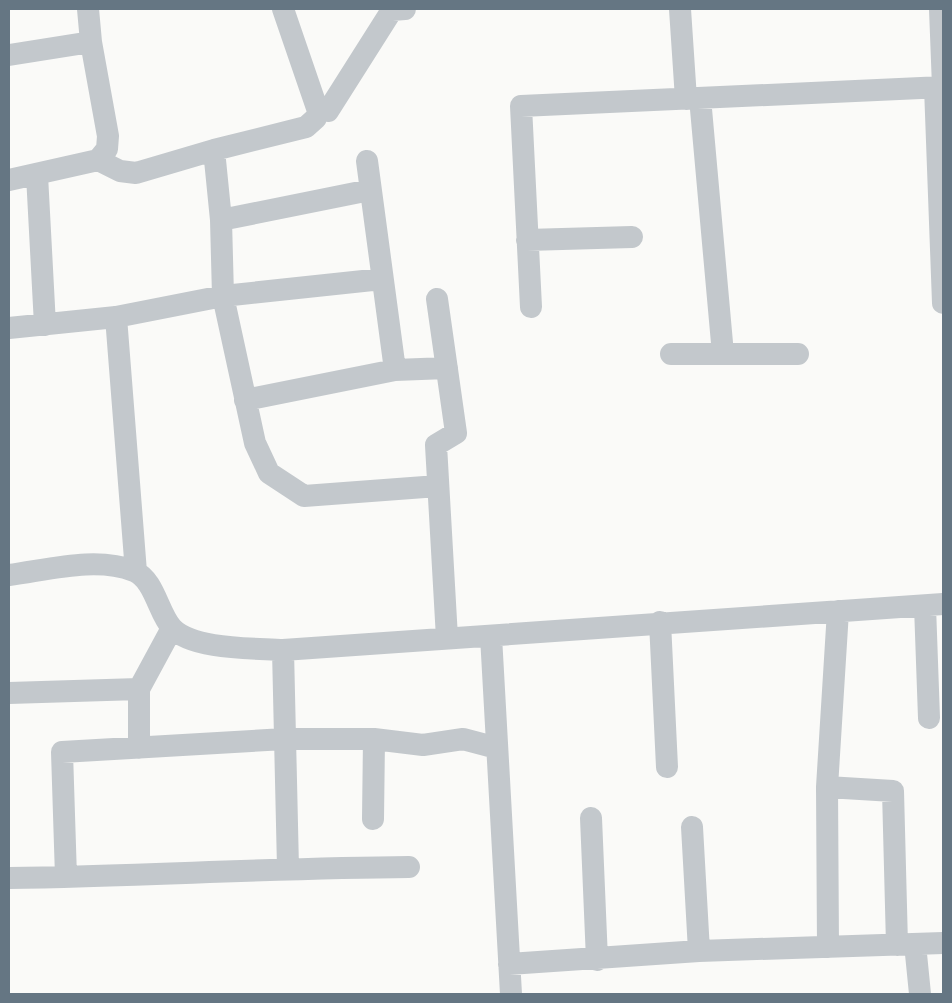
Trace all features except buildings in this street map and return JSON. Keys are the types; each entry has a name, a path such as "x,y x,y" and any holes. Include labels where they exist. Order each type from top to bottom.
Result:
{"street":[{"path":"9,180 98,160 107,149 108,136 91,42 88,9"},
{"path":"98,160 120,171 136,173 214,150 306,128 316,118 318,110 283,9"},
{"path":"328,111 392,10 405,9"},
{"path":"680,9 693,98 723,354"},
{"path":"940,9 943,303"},
{"path":"9,55 91,42"},
{"path":"531,306 520,106 940,87"},
{"path":"214,150 221,220 223,296 255,443 269,473 304,496 438,486"},
{"path":"367,162 395,370"},
{"path":"37,174 45,325"},
{"path":"221,220 370,190"},
{"path":"528,240 632,237"},
{"path":"9,328 116,317 223,296 382,279"},
{"path":"436,299 456,433 436,445 447,638"},
{"path":"116,317 136,572"},
{"path":"671,354 798,354"},
{"path":"246,400 395,370 447,368"},
{"path":"9,575 80,566 106,566 136,572 148,585 172,628 195,641 283,650 660,622 934,605 929,718"},
{"path":"828,947 827,787 838,611"},
{"path":"660,622 667,767"},
{"path":"139,748 139,689 172,628"},
{"path":"491,636 511,994"},
{"path":"283,650 288,868"},
{"path":"9,693 139,689"},
{"path":"66,877 62,752 285,739 374,739 423,745 463,739 497,748"},
{"path":"373,819 374,739"},
{"path":"827,787 893,791 906,945 920,994"},
{"path":"591,818 597,960"},
{"path":"692,827 700,952"},
{"path":"9,878 160,875 288,868 409,867"},
{"path":"508,964 532,960 597,960 700,952 943,943"}]}
